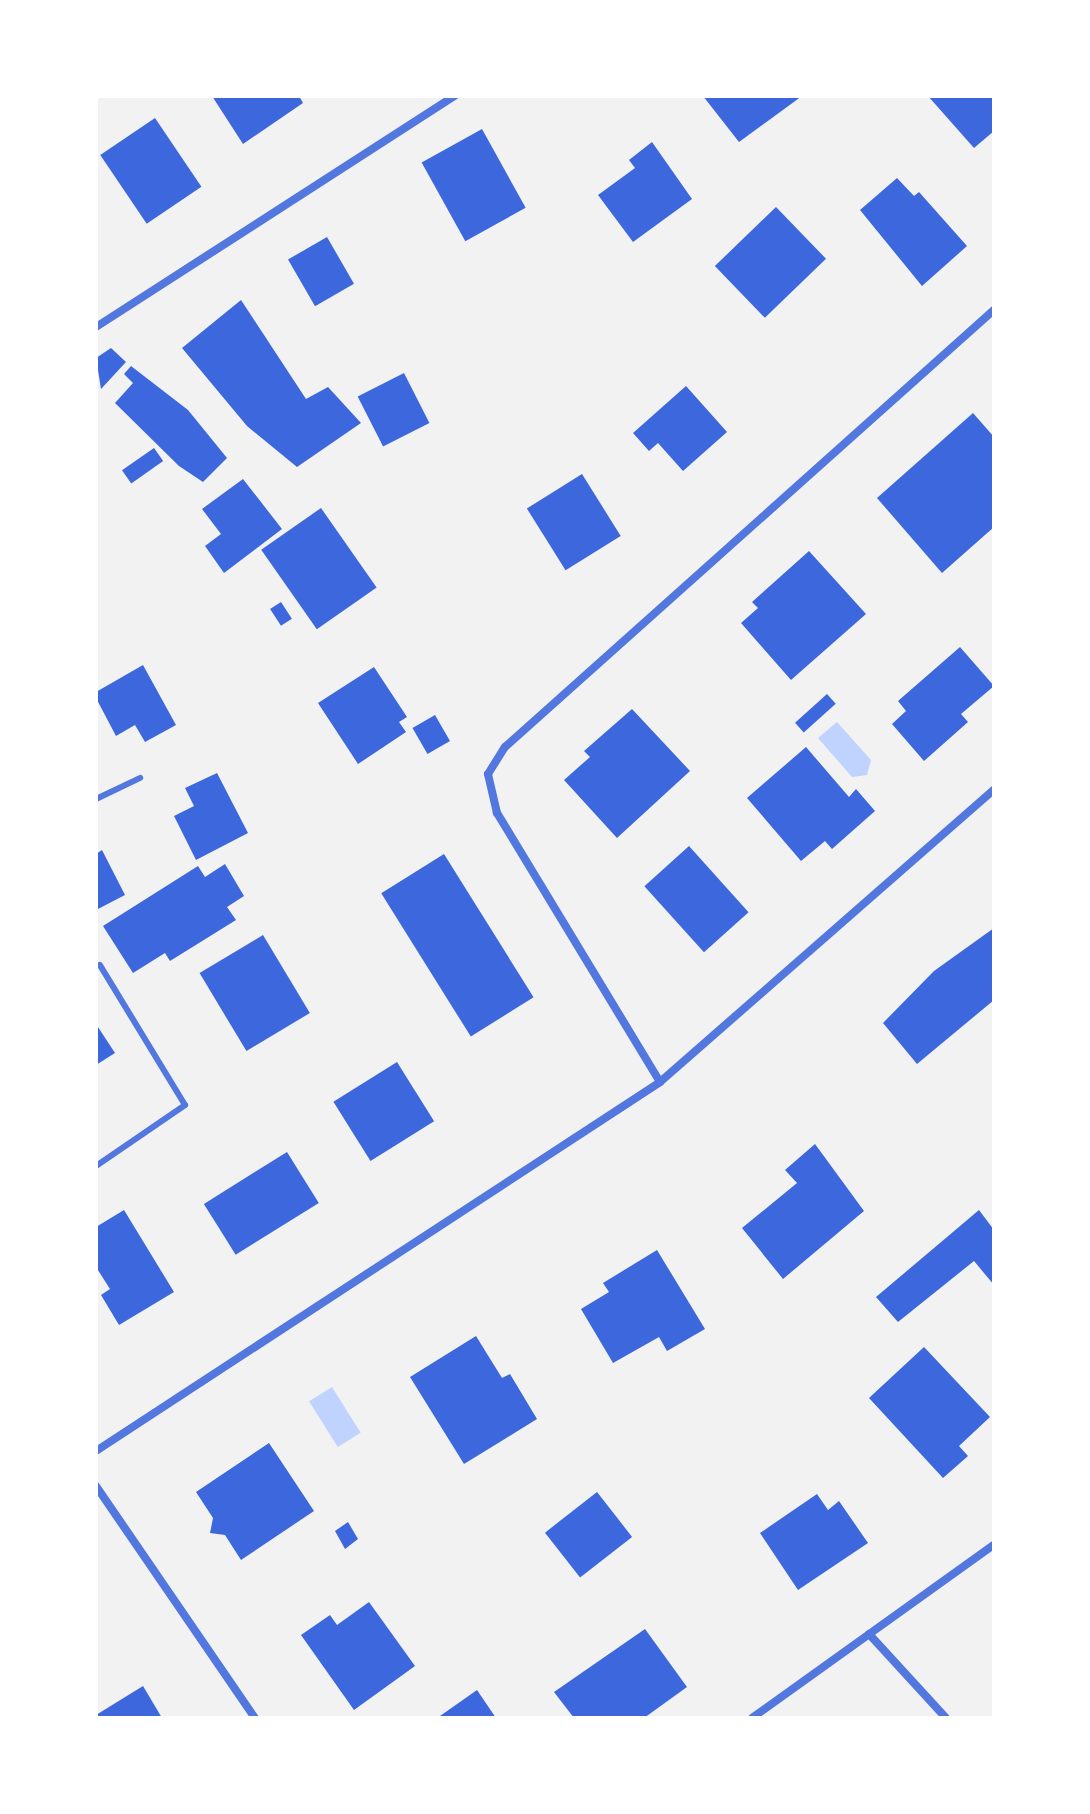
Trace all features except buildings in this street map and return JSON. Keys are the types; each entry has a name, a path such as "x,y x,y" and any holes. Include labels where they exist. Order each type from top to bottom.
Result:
{"street":[{"path":"96,327 455,96"},
{"path":"660,1082 497,813 488,774 505,747 994,310"},
{"path":"96,1451 660,1082 994,790"},
{"path":"96,1486 255,1718"},
{"path":"752,1718 994,1545"},
{"path":"869,1634 946,1718"}],"lane":[{"path":"96,799 140,778"},
{"path":"96,1166 185,1105 100,965"}],"water":[{"path":"837,722 871,760 867,775 852,777 818,738"},
{"path":"332,1387 361,1433 338,1447 309,1401"}]}
